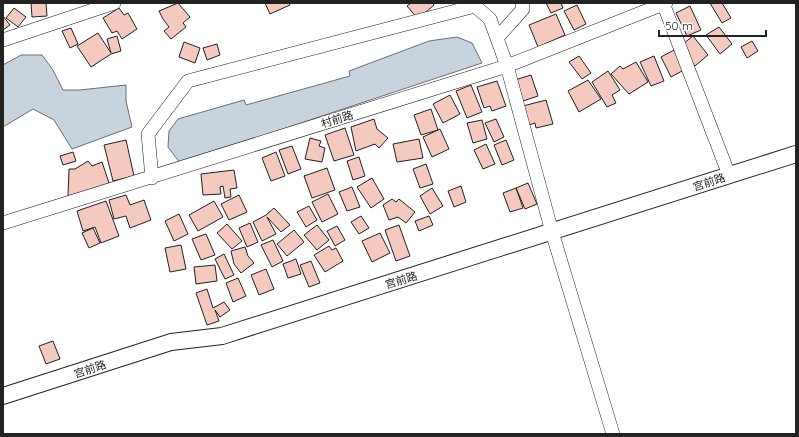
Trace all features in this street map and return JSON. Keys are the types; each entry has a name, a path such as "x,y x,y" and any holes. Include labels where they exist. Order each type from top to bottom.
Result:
{"street":[{"path":"3,40 114,3"},
{"path":"497,38 523,9 522,3"},
{"path":"664,3 729,175"},
{"name":"村前路","path":"3,223 67,202 152,178 507,66 664,3"},
{"path":"152,178 148,134 188,81 475,6 490,19 507,66 552,232 613,434"},
{"name":"宫前路","path":"3,396 171,342 222,336 796,154"}],"shaded area":[{"path":"457,37 472,43 482,63 180,163 168,147 169,131 178,119 244,100 246,105 350,76 349,71 429,41"},
{"path":"21,55 42,55 53,70 63,90 80,90 126,85 126,101 132,127 72,149 54,120 33,109 3,127 3,65"}],"building":[{"path":"31,3 46,3 47,16 32,17"},
{"path":"178,3 190,17 183,23 186,27 171,39 164,31 169,27 159,11"},
{"path":"265,3 289,3 290,5 270,14"},
{"path":"411,3 433,3 434,5 418,19 407,6"},
{"path":"546,3 561,3 563,8 551,13"},
{"path":"710,3 722,3 731,18 722,23"},
{"path":"577,5 586,24 574,30 564,11"},
{"path":"690,6 701,30 687,36 676,13"},
{"path":"14,8 26,17 18,27 6,18"},
{"path":"119,8 124,15 128,13 137,29 122,39 117,31 112,33 103,18"},
{"path":"556,14 565,35 538,47 529,25"},
{"path":"3,16 10,25 3,30"},
{"path":"719,27 732,44 720,54 706,35"},
{"path":"71,28 78,44 70,48 62,31"},
{"path":"98,33 111,53 107,39 117,36 121,51 111,54 91,67 77,46"},
{"path":"693,36 708,55 695,66 679,47"},
{"path":"752,41 758,51 747,58 741,47"},
{"path":"184,42 200,48 195,63 179,57"},
{"path":"217,44 220,55 207,60 203,48"},
{"path":"674,50 684,70 671,77 661,57"},
{"path":"579,56 591,73 582,79 569,62"},
{"path":"654,56 664,81 651,86 640,62"},
{"path":"636,62 648,82 629,94 611,74 620,66 623,69"},
{"path":"608,71 620,90 612,95 616,103 607,107 592,82"},
{"path":"531,75 538,96 523,101 515,80"},
{"path":"588,80 601,99 579,112 568,91"},
{"path":"497,81 506,106 492,111 490,106 484,108 477,87"},
{"path":"471,85 482,112 467,118 456,91"},
{"path":"450,95 460,114 443,123 433,104"},
{"path":"546,100 553,124 536,128 535,123 529,125 523,106"},
{"path":"431,109 438,130 421,135 414,115"},
{"path":"374,119 377,129 388,138 379,148 375,144 356,151 351,127"},
{"path":"496,119 504,137 494,142 485,123"},
{"path":"482,120 487,139 473,143 467,123"},
{"path":"345,128 354,155 334,161 325,135"},
{"path":"440,129 449,149 432,157 423,137"},
{"path":"310,138 321,141 319,146 325,148 322,162 305,159"},
{"path":"419,139 423,158 397,162 393,144"},
{"path":"126,140 134,176 113,181 104,145"},
{"path":"506,140 514,160 502,165 494,145"},
{"path":"486,144 495,164 483,169 474,150"},
{"path":"292,146 301,169 288,174 279,150"},
{"path":"73,152 76,161 63,165 60,156"},
{"path":"276,152 285,176 271,181 262,158"},
{"path":"359,157 365,176 353,180 347,161"},
{"path":"88,161 92,166 102,162 109,183 79,197 68,196 69,169 75,169"},
{"path":"426,164 433,184 420,188 413,169"},
{"path":"327,168 335,190 312,198 304,176"},
{"path":"234,170 237,188 230,189 231,197 225,198 223,186 220,187 221,194 203,195 201,174"},
{"path":"372,178 384,199 371,208 357,187"},
{"path":"528,183 537,204 525,209 516,188"},
{"path":"461,186 466,202 454,207 448,191"},
{"path":"352,187 360,207 347,211 339,192"},
{"path":"432,188 443,206 430,214 420,196"},
{"path":"516,188 523,208 510,212 503,193"},
{"path":"328,194 338,214 322,222 312,202"},
{"path":"126,195 130,205 144,200 151,220 130,228 126,216 114,219 109,200"},
{"path":"239,195 247,212 229,220 221,204"},
{"path":"392,199 396,202 399,199 415,212 406,223 398,217 389,220 383,205"},
{"path":"106,201 119,236 101,243 95,227 83,231 77,211"},
{"path":"214,201 223,217 198,231 189,215"},
{"path":"309,206 317,220 306,227 297,212"},
{"path":"274,208 290,225 281,232 267,217 276,234 262,241 253,222 266,215"},
{"path":"179,214 188,234 174,241 165,221"},
{"path":"361,216 369,228 359,234 351,222"},
{"path":"429,216 433,225 419,231 415,221"},
{"path":"250,223 258,242 247,247 239,228"},
{"path":"227,224 242,241 232,249 217,233"},
{"path":"317,225 329,240 317,250 304,235"},
{"path":"399,225 410,256 396,261 385,230"},
{"path":"337,226 345,240 335,246 327,231"},
{"path":"93,228 100,243 89,248 82,233"},
{"path":"294,230 304,242 287,256 277,244"},
{"path":"380,233 390,253 372,262 362,241"},
{"path":"206,234 215,255 201,260 192,239"},
{"path":"273,240 283,261 272,267 261,245"},
{"path":"181,245 186,269 170,272 165,248"},
{"path":"329,246 332,250 336,248 343,261 325,272 314,255"},
{"path":"245,247 248,256 254,263 241,273 234,264 231,251"},
{"path":"224,254 234,275 225,279 215,259"},
{"path":"296,259 301,274 288,278 283,264"},
{"path":"311,261 320,283 309,287 300,265"},
{"path":"215,265 217,281 196,284 194,267"},
{"path":"266,269 274,289 259,295 251,275"},
{"path":"238,278 246,296 233,302 226,283"},
{"path":"207,289 213,308 224,302 230,310 220,317 215,310 219,321 207,325 196,293"},
{"path":"53,341 60,359 46,364 39,346"}]}
